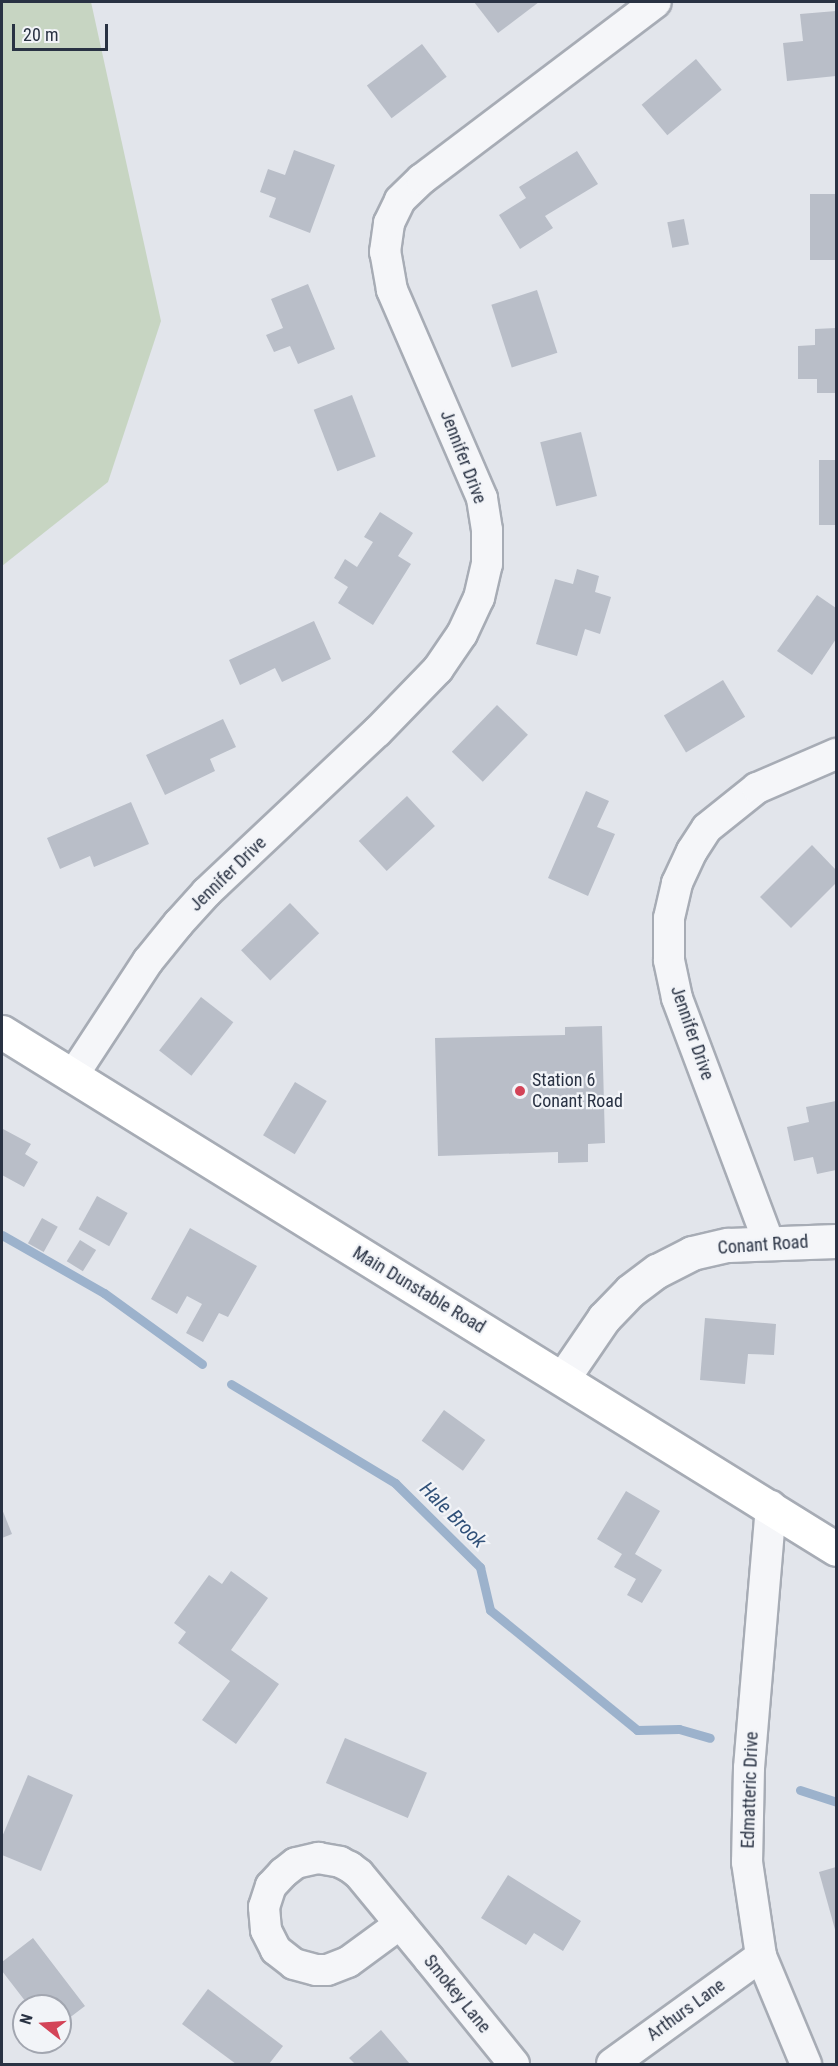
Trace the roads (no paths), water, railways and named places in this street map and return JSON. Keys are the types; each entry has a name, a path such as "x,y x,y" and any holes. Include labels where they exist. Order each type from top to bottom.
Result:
{"main road":[{"name":"Main Dunstable Road","path":"2,1032 771,1506 837,1549"}],"street":[{"name":"Jennifer Drive","path":"72,1077 148,961 178,924 216,884 377,732 438,669 462,634 479,598 488,564 487,530 482,498 392,290 385,252 389,223 400,200 422,179 656,2"},
{"name":"Jennifer Drive","path":"769,1243 677,998 669,960 669,918 677,883 692,851 707,828 757,788 837,754"},
{"name":"Conant Road","path":"563,1378 604,1318 630,1291 657,1271 692,1253 728,1245 837,1241"},
{"name":"Edmatteric Drive","path":"771,1506 747,1799 749,1884 761,1956 806,2064"},
{"name":"Smokey Lane","path":"400,1924 514,2064"},
{"name":"Arthurs Lane","path":"612,2064 761,1956"}],"waterway":[{"name":"Hale Brook","path":"2,1235 104,1293 202,1364"},
{"name":"Hale Brook","path":"231,1384 395,1483 480,1567 490,1610 637,1730 679,1729 710,1738"},
{"name":"Hale Brook","path":"800,1790 836,1802"}],"place":[{"name":"Station 6 Conant Road","path":"520,1091"}]}
